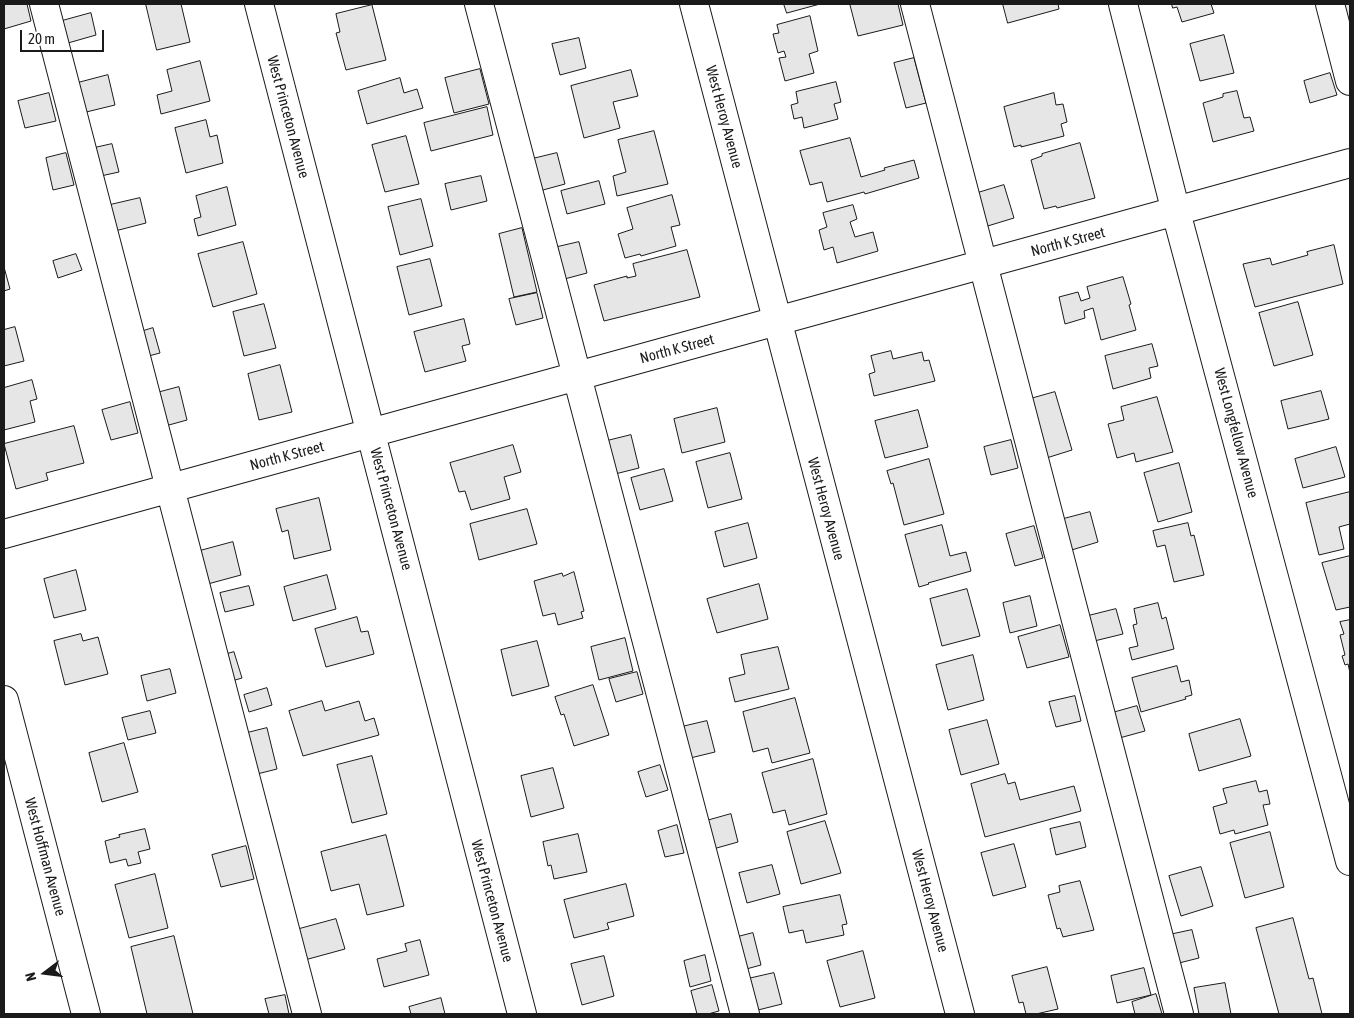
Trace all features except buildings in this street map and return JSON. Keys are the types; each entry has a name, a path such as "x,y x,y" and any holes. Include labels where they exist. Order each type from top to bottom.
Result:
{"street":[{"path":"44,4 307,1014"},
{"name":"West Princeton Avenue","path":"259,4 522,1014"},
{"path":"479,4 745,1014"},
{"name":"West Heroy Avenue","path":"694,4 960,1014"},
{"path":"915,4 1179,1014"},
{"name":"West Longfellow Avenue","path":"1123,4 1176,212 1350,861"},
{"path":"1330,4 1350,81"},
{"name":"North K Street","path":"4,534 1350,163"},
{"name":"West Hoffman Avenue","path":"4,700 86,1014"}]}
